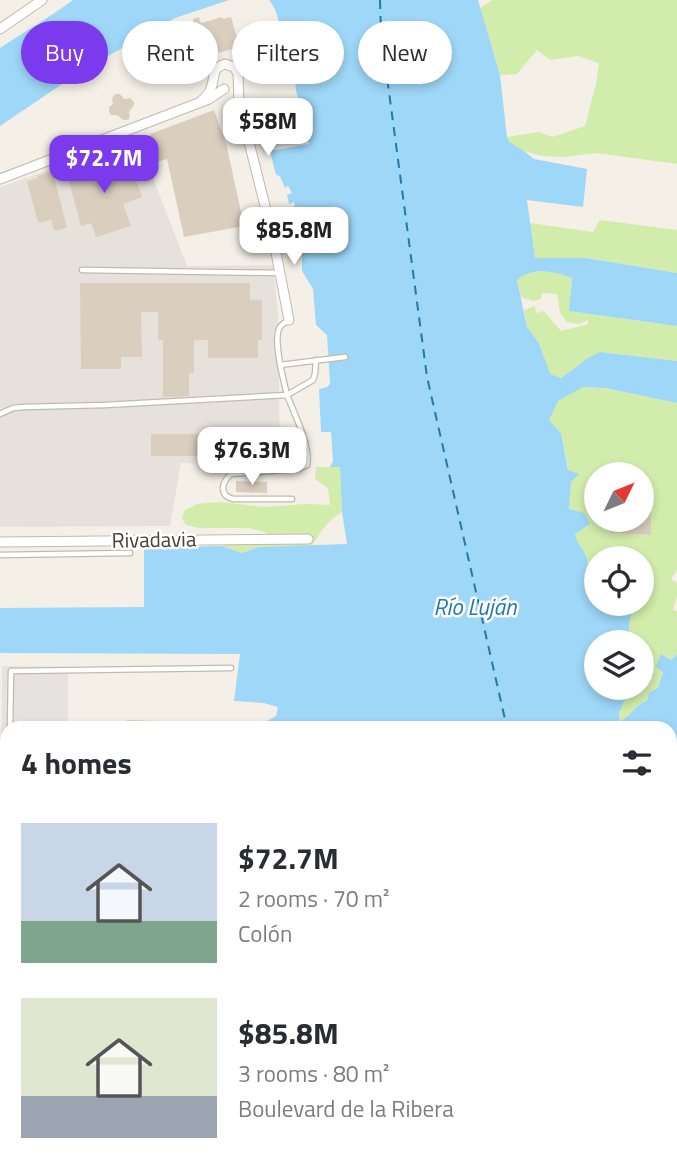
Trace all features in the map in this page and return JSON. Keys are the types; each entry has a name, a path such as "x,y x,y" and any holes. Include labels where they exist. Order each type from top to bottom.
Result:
{"street":[{"path":"0,29 42,0"},
{"path":"200,102 208,94 211,84"},
{"path":"216,84 239,102"},
{"path":"0,179 209,99 235,84"},
{"path":"238,84 239,102 274,242 289,320"},
{"name":"Rivadavia","path":"0,542 308,539"}],"lane":[{"path":"82,270 280,273"},
{"path":"289,320 280,326 277,334 280,365 309,460 307,465 298,468 231,474 223,486 224,494 233,499 292,499"},
{"path":"280,365 345,357"},
{"path":"0,414 23,407 117,405 287,395 313,380 316,360"},
{"path":"0,555 130,553"},
{"path":"10,721 11,671 231,668"}],"shaded area":[{"path":"138,139 187,266 273,265 278,314 280,466 181,463 170,526 0,527 0,187"},
{"path":"2,666 68,667 68,721 2,721"}],"green space":[{"path":"492,0 677,0 677,164 596,153 563,157 542,156 509,143 507,137 539,132 552,137 585,126 599,63 578,56 550,60 537,50 517,74 500,75 480,8"},
{"path":"600,220 677,230 677,273 586,258 535,258 530,223 593,232"},
{"path":"559,272 572,277 570,311 677,326 677,361 600,352 561,378 549,374 539,343 527,327 524,310 535,306 536,313 544,311 561,331 588,324 588,320 579,324 567,322 560,313 557,294 542,293 541,299 533,301 521,297 517,279 523,274"},
{"path":"583,387 605,388 677,403 677,570 671,579 677,583 673,610 677,611 677,654 671,660 661,654 663,672 658,688 654,690 654,630 629,628 630,616 654,616 654,546 584,546 584,553 575,534 584,528 584,532 650,535 650,532 654,532 654,462 584,462 584,520 569,510 571,482 561,433 549,420 557,401"},
{"path":"316,467 340,467 342,512 332,519 312,546 259,547 242,553 222,546 268,533 249,528 199,528 186,525 182,518 185,510 197,504 220,502 265,507 330,505 328,488 315,479"},
{"path":"625,700 647,700 622,721 620,721 619,712"}],"water":[{"path":"73,0 229,0 170,21 122,21 122,48 108,56 108,21 41,21"},
{"name":"Río Luján","path":"269,0 478,0 500,75 509,142 534,159 587,169 583,207 527,200 535,258 586,258 677,273 677,326 569,311 572,278 559,274 529,273 517,280 527,327 539,343 550,374 561,378 600,352 677,361 677,403 605,388 583,387 558,401 549,420 561,433 568,470 579,474 571,482 569,509 584,513 584,528 575,534 584,553 584,616 631,616 629,630 584,630 584,700 625,700 619,712 620,721 267,721 276,716 278,707 234,701 240,654 0,653 0,608 144,607 144,548 222,546 242,553 259,547 347,544 340,467 330,467 333,461 331,432 321,432 319,389 330,384 327,335 316,325 313,289 302,271 302,254 306,246 302,212 295,212 294,202 289,204 287,195 292,193 288,186 285,188 280,176 276,175 270,151 309,144 295,84 344,84 344,21 278,21"},
{"path":"21,34 21,84 62,84 0,126 0,48"},
{"name":"Río Luján","path":"661,654 671,660 677,654 677,721 621,721 639,705 647,700 654,700 654,690 658,688 663,672 656,667"}],"building":[{"path":"231,17 232,49 218,53 218,21 208,21"},
{"path":"115,94 120,94 124,99 130,98 134,102 128,120 109,112"},
{"path":"214,110 227,147 244,226 184,237 167,159 157,162 150,134"},
{"path":"108,159 111,168 129,161 142,197 123,204 131,226 96,237 91,223 81,226 67,174"},
{"path":"53,172 67,228 54,231 51,220 38,223 27,181"},
{"path":"80,283 250,283 250,300 262,300 262,340 258,340 258,358 208,358 208,340 194,340 194,373 189,373 189,396 163,397 163,340 158,340 158,312 141,312 142,357 121,357 121,369 81,369"},
{"path":"151,434 257,434 257,456 151,456"},
{"path":"236,481 267,482 267,493 236,492"},
{"path":"651,532 651,535 610,533"}],"ferry route":[{"path":"380,0 381,32 427,377 505,721"}]}
